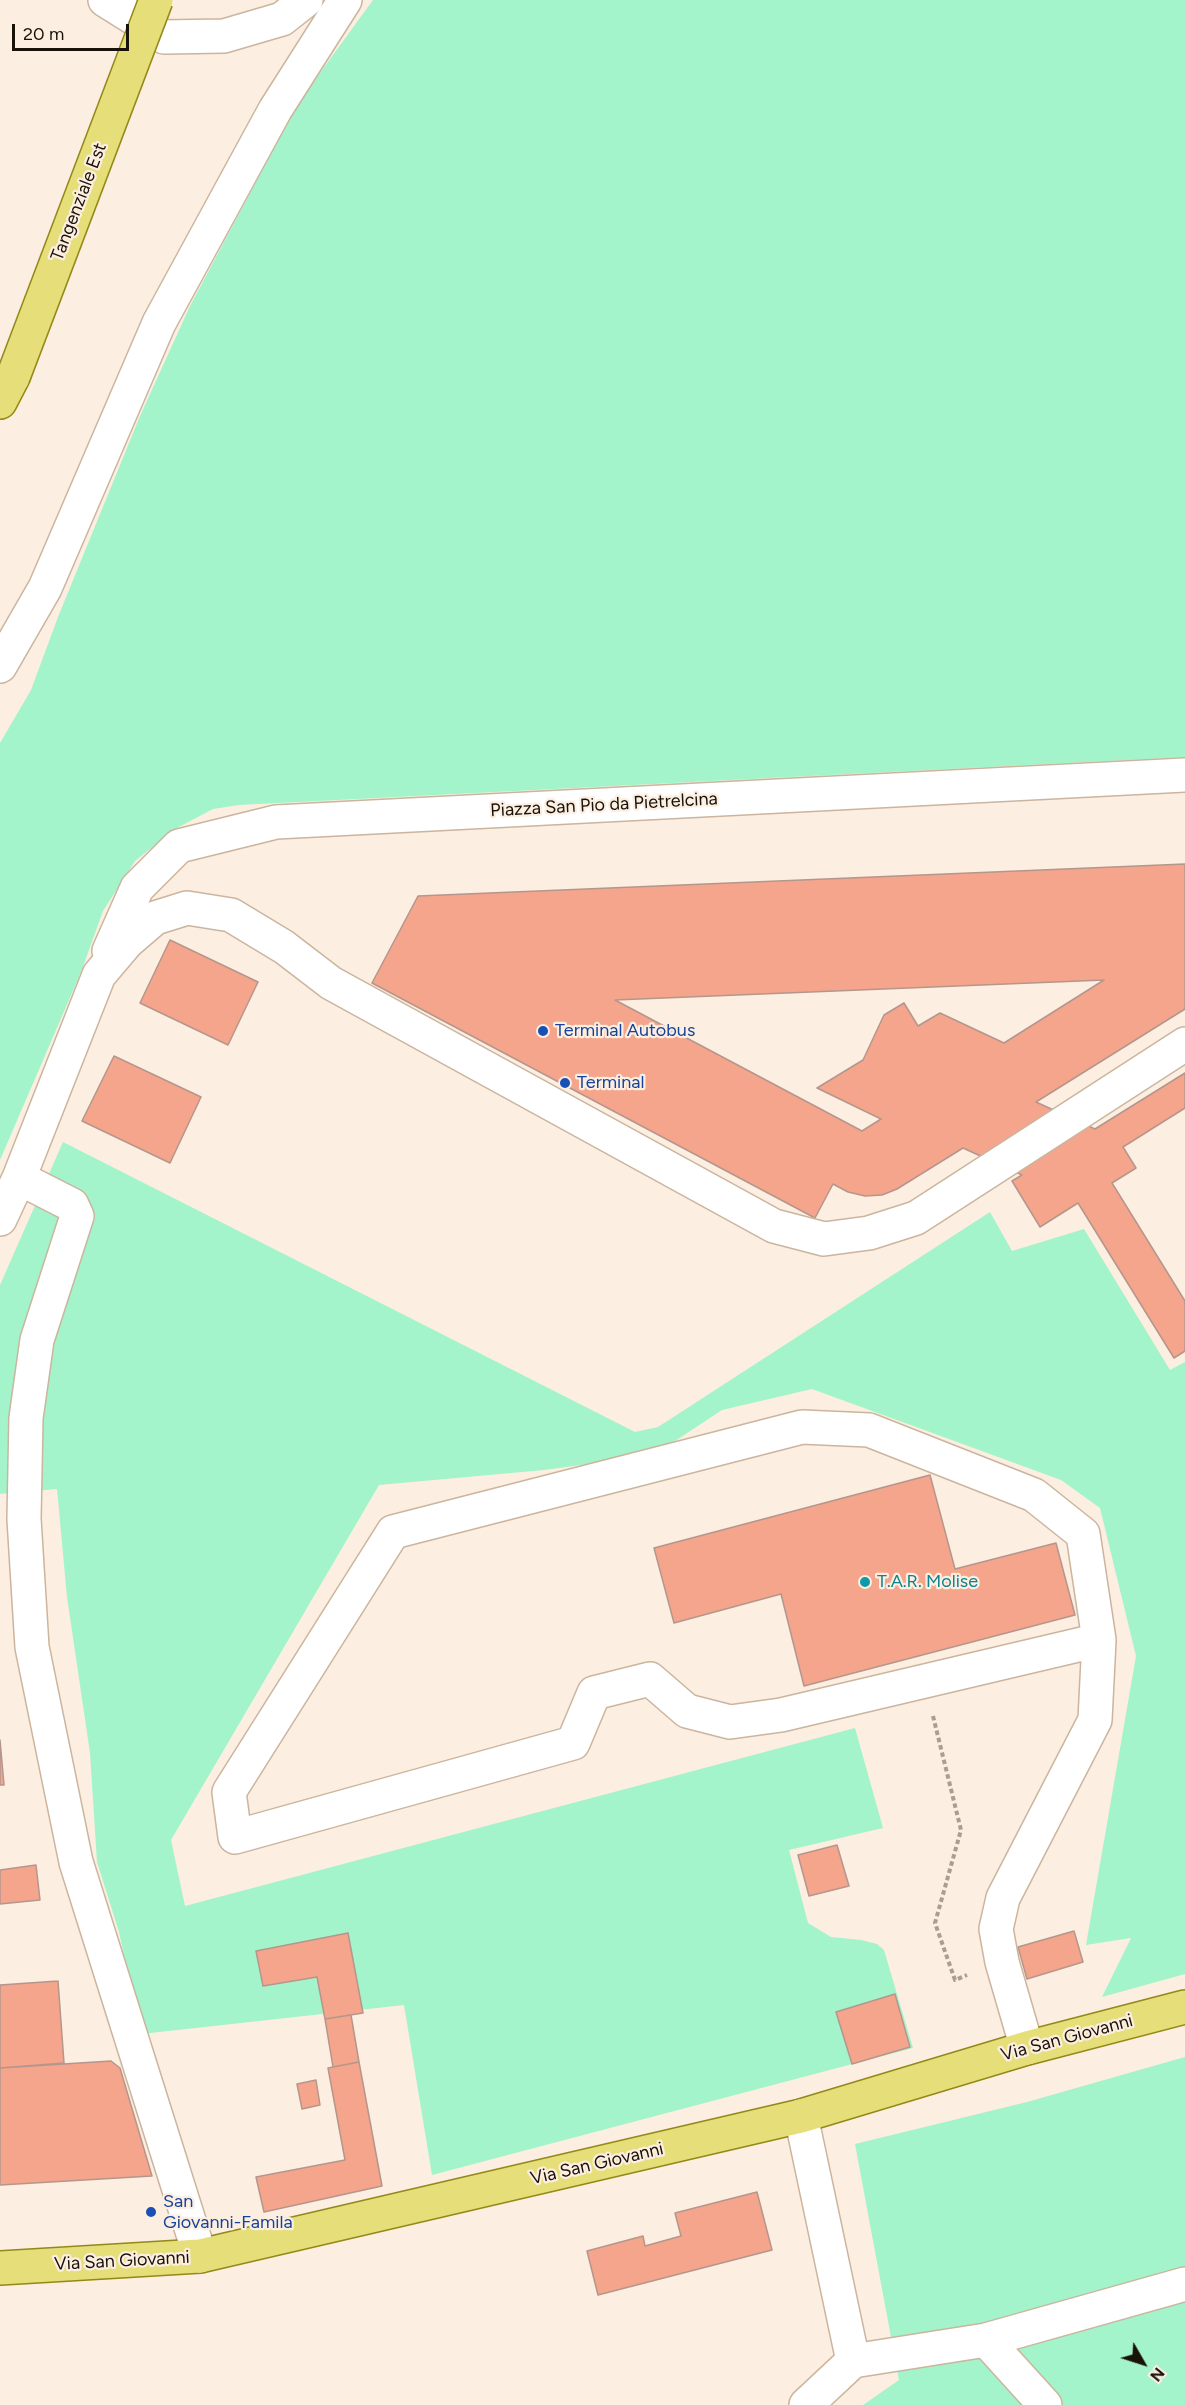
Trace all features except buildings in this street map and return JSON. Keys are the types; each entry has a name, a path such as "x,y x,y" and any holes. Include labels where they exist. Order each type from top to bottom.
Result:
{"main road":[{"name":"Tangenziale Est","path":"6,390 156,0"},
{"name":"Via San Giovanni","path":"0,2268 200,2256 801,2116 1027,2048 1185,2007"}],"street":[{"path":"105,0 164,37 224,36 282,19 306,0"},
{"path":"0,666 45,588 159,323 275,110 345,0"},
{"name":"Piazza San Pio da Pietrelcina","path":"0,1219 19,1178 99,975 137,888 179,846 276,822 1185,775"},
{"path":"99,975 127,942 155,918 187,908 231,915 284,946 331,983 774,1226 824,1239 869,1233 916,1218 1185,1044"},
{"path":"19,1178 72,1205 77,1216 37,1340 26,1418 24,1519 32,1647 76,1862 200,2256"},
{"path":"1027,2048 1002,1962 996,1929 1004,1898 1095,1720 1099,1640 1083,1534 1034,1495 869,1430 802,1427 393,1532 229,1792 235,1837 573,1743 594,1694 650,1679 687,1710 730,1722 781,1715 1099,1640"},
{"path":"801,2116 853,2361"},
{"path":"806,2405 853,2361 986,2340 1185,2284"},
{"path":"986,2340 1045,2405"}],"path":[{"path":"925,1681 961,1830 935,1923 955,1980 1002,1962"}],"green space":[{"path":"373,0 1185,0 1185,757 239,805 213,809 175,829 135,861 103,911 81,972 0,1160 0,743 31,690 58,617 140,416 190,306 298,103"},
{"path":"63,1142 635,1432 658,1427 990,1212 1012,1251 1084,1229 1170,1370 1185,1362 1185,1974 1102,1997 1131,1938 1086,1945 1136,1656 1100,1508 1061,1480 812,1389 722,1410 663,1449 632,1458 544,1470 379,1485 171,1840 185,1906 855,1728 883,1828 789,1850 808,1923 831,1937 861,1940 877,1944 884,1950 913,2048 432,2175 404,2005 141,2034 119,1932 97,1862 90,1753 67,1597 57,1489 0,1494 0,1285"},
{"path":"1185,2057 1185,2405 863,2405 899,2380 855,2144 1027,2102"}],"place":[{"name":"Terminal Autobus","path":"543,1031"},
{"name":"Terminal","path":"565,1083"},
{"name":"T.A.R. Molise","path":"865,1582"},
{"name":"San Giovanni-Famila","path":"151,2212"}]}
